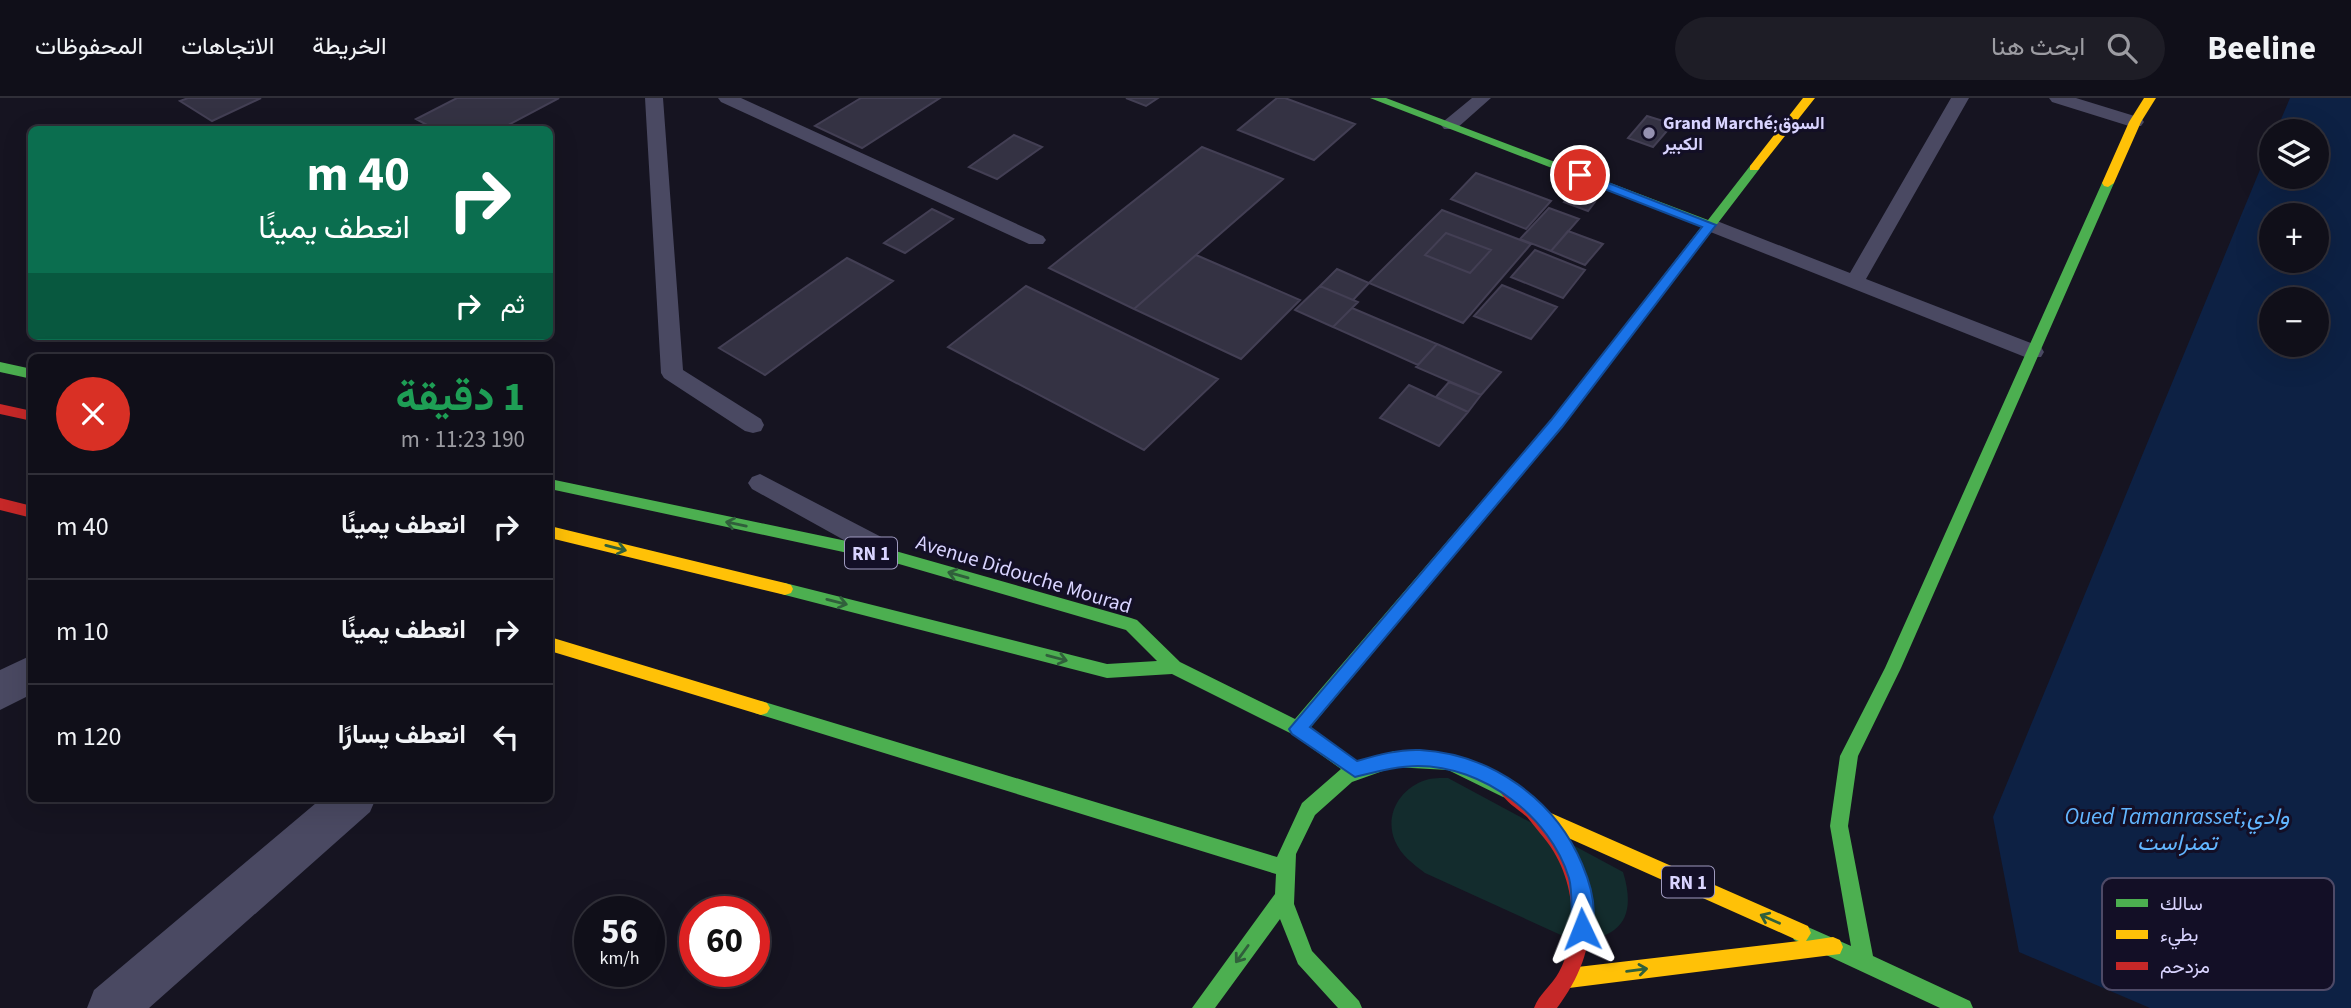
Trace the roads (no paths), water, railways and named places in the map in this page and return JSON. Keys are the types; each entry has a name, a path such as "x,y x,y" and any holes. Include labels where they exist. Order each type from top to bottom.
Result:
{"street":[{"path":"1376,98 1710,225"},
{"path":"1298,729 1557,424 1809,98"},
{"path":"1864,961 1839,826 1849,756 1893,668 2135,122 2150,98"},
{"path":"0,367 28,373"},
{"path":"0,409 28,415"},
{"name":"Avenue Didouche Mourad","path":"553,485 899,558 1131,625 1174,667"},
{"path":"0,504 28,511"},
{"name":"RN 1","path":"553,533 882,612 1107,671 1174,667 1298,729 1355,769"},
{"path":"553,645 1282,867"},
{"path":"0,692 28,674"},
{"path":"1352,1008 1335,996 1309,967 1291,934 1282,900 1282,867 1290,835 1306,807 1328,785 1355,769 1387,761 1420,758 1454,763 1487,775 1518,793 1544,817 1565,846 1578,879 1582,901 1581,946 1569,978 1544,1008"},
{"path":"112,1008 349,802"},
{"name":"RN 1","path":"1544,817 1963,1008"},
{"path":"1202,1008 1282,900"},
{"path":"1569,978 1833,947"}],"lane":[{"path":"654,98 671,373 754,425"},
{"path":"727,98 1036,240"},
{"path":"1450,125 1482,98"},
{"path":"1855,281 1960,98"},
{"path":"2058,98 2135,122"},
{"path":"1710,225 2033,352"},
{"path":"760,483 899,558"}],"water":[{"name":"Oued Tamanrasset;وادي تمنراست","path":"2290,98 2351,98 2351,1008 2150,1008 2108,990 2334,990 2334,878 2102,878 2102,987 2019,952 1993,817 2259,172 2259,189 2329,189 2329,119 2281,119"}],"place":[{"name":"Grand Marché;السوق الكبير","path":"1649,133"}]}
